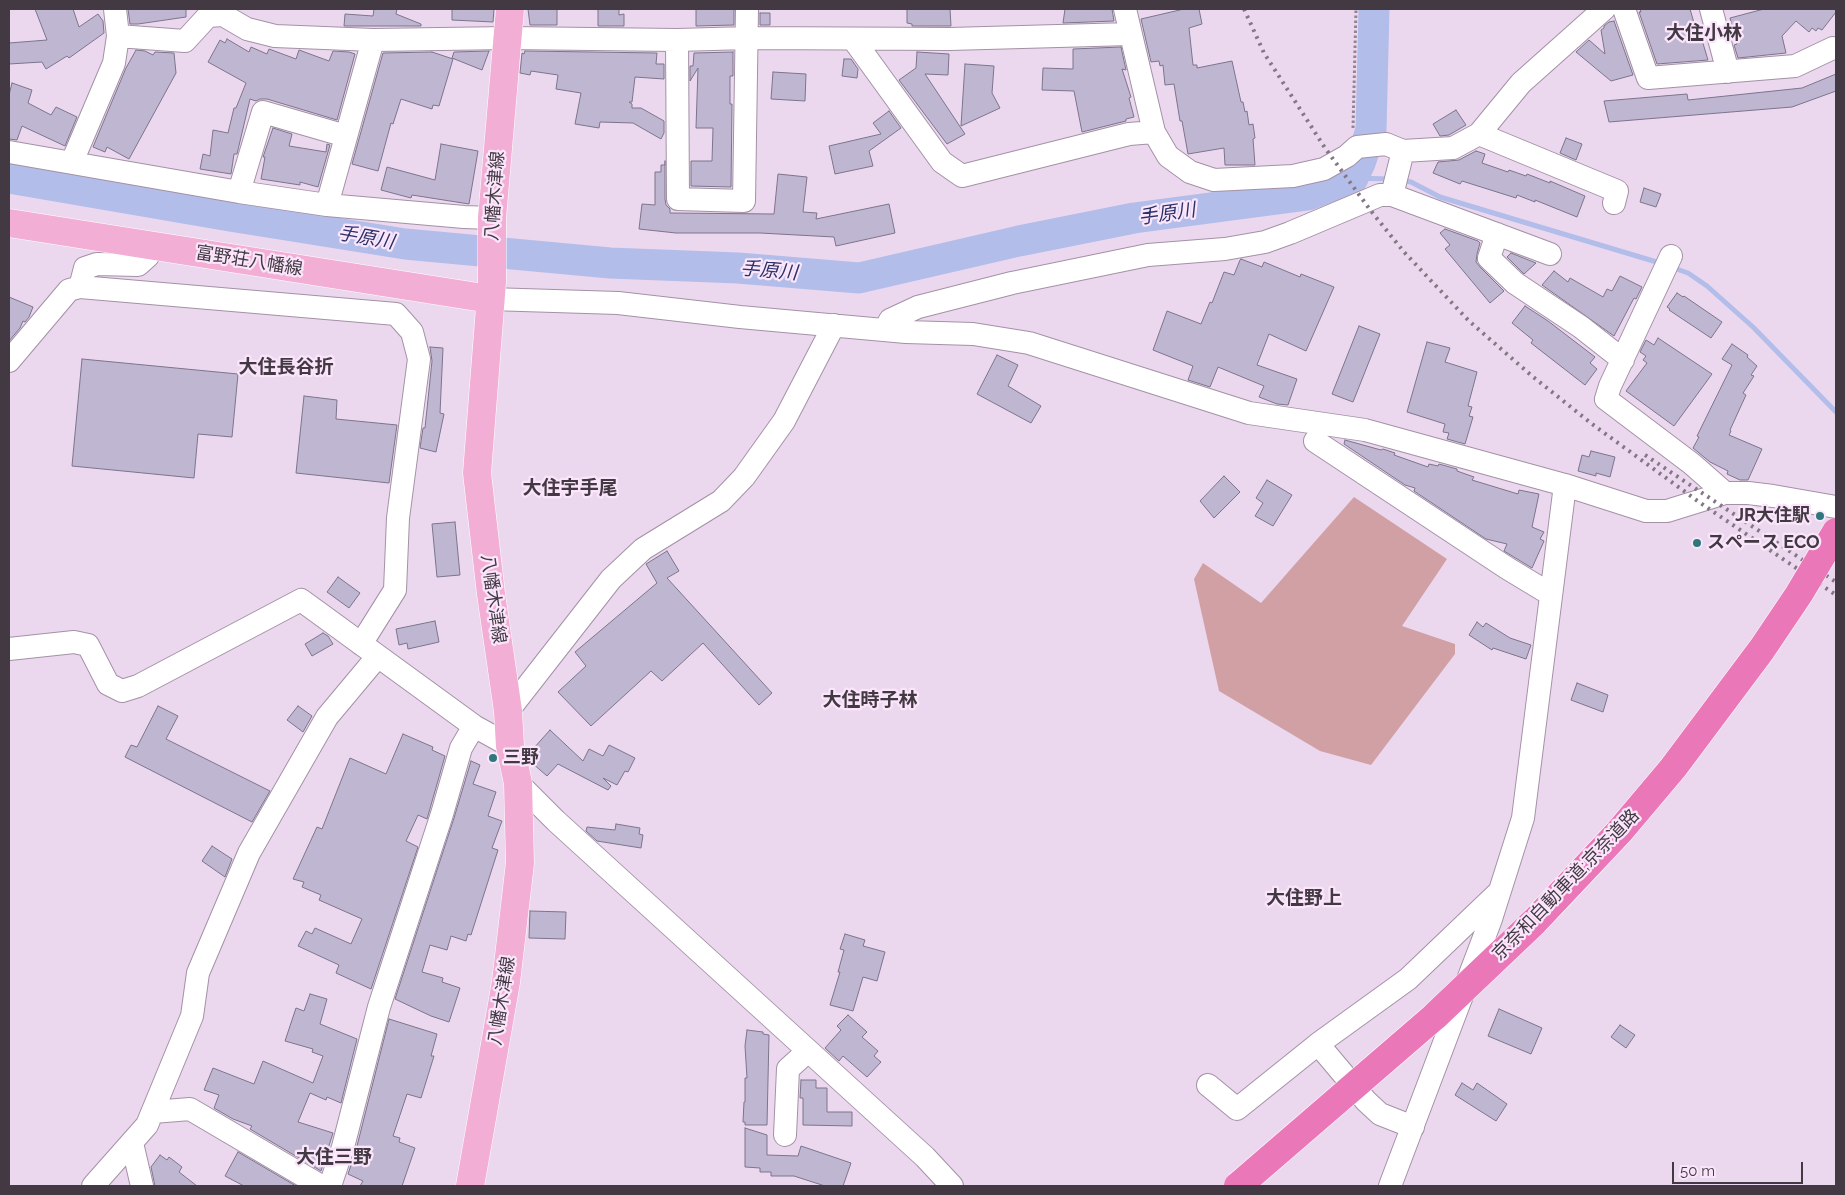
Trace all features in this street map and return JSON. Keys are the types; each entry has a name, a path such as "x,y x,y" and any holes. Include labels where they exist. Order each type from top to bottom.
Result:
{"highway":[{"name":"京奈和自動車道;京奈道路","path":"1238,1186 1442,1010 1535,921 1619,832 1672,768 1762,649 1799,594 1836,532"}],"main road":[{"name":"八幡木津線","path":"470,1186 506,982 520,863 518,783 510,746 508,711 491,594 477,473 491,290 492,222 510,9"},
{"name":"富野荘八幡線","path":"9,223 153,246 491,290"}],"street":[{"path":"72,162 114,63 118,36 115,9"},
{"path":"677,40 678,199 744,201 747,9"},
{"path":"1125,9 1154,132 1168,156 1190,172 1214,180 1293,176 1324,169 1347,156 1354,148 1394,170 1497,234 1550,254"},
{"path":"885,330 890,320 927,305 1012,283 1148,255 1225,249 1265,242 1380,195 1394,170 1453,148 1478,134 1521,83 1608,9 1648,78 1796,66 1833,48"},
{"path":"1711,9 1728,72"},
{"path":"118,36 185,41 208,16 223,12 247,29 275,36 373,40 508,38 677,40 748,38 853,39 1067,37 1130,34"},
{"path":"853,39 942,162 962,176 1129,134 1154,132"},
{"path":"328,205 373,40"},
{"path":"239,192 263,112 346,136"},
{"path":"1478,134 1617,191 1614,203"},
{"path":"9,152 239,192 328,205 492,222"},
{"path":"1497,234 1489,258 1515,283 1581,326 1622,360"},
{"path":"80,287 85,268 97,264 138,265 148,256 153,246"},
{"path":"1671,256 1610,386 1606,400 1692,464 1725,493"},
{"path":"9,361 69,290 80,287 396,314 412,332 419,359 398,518 395,590 370,650 327,717 249,853 198,973 192,1016 147,1126 93,1186"},
{"path":"491,290 740,317 885,330 973,334 1029,342 1248,413 1366,430 1565,485 1646,511 1667,511 1725,493 1772,496 1836,508"},
{"path":"508,711 611,579 643,550 721,501 744,477 784,421 834,325"},
{"path":"1314,442 1506,568 1550,594"},
{"path":"1390,1186 1500,892 1523,818 1565,485"},
{"path":"9,649 74,642 88,645 108,684 122,691 138,686 301,600 474,726 510,746"},
{"path":"330,1186 379,1007 442,814 460,748 474,726"},
{"path":"518,783 556,821 925,1157 952,1186"},
{"path":"1208,1085 1237,1109 1318,1044 1408,979 1500,892"},
{"path":"1318,1044 1366,1101 1380,1114 1413,1126"},
{"path":"785,1135 788,1069 808,1051"},
{"path":"154,1112 190,1109 321,1186"},
{"path":"132,1143 142,1186"}],"path":[{"path":"1354,148 1356,9"}],"shaded area":[{"path":"1354,497 1447,559 1402,626 1455,644 1455,654 1371,765 1320,751 1219,691 1194,579 1203,563 1261,603"}],"building":[{"path":"35,9 73,9 79,27 98,14 103,21 104,33 69,58 67,56 46,69 42,62 9,64 9,43 47,40"},
{"path":"128,9 186,9 186,17 130,24"},
{"path":"374,9 397,9 396,14 421,24 421,26 344,26 345,14 373,16"},
{"path":"452,9 494,9 493,22 452,20"},
{"path":"528,9 557,9 557,25 530,25"},
{"path":"598,9 619,9 619,15 624,14 624,26 598,26"},
{"path":"696,9 734,9 734,25 696,26"},
{"path":"907,9 950,9 951,26 912,26 912,24 907,23"},
{"path":"1065,9 1112,9 1114,21 1063,23"},
{"path":"1184,9 1199,9 1202,24 1189,28 1193,65 1197,65 1197,68 1232,61 1241,102 1243,102 1245,112 1247,111 1249,125 1253,124 1255,165 1225,165 1224,148 1188,154 1174,84 1165,85 1163,65 1160,66 1159,61 1151,62 1141,19"},
{"path":"1640,9 1690,9 1699,40 1702,40 1708,60 1657,64 1639,12 1641,12"},
{"path":"1764,9 1836,9 1836,12 1822,30 1818,28 1816,31 1812,28 1809,32 1796,21 1782,36 1786,53 1738,58 1734,45 1737,44 1730,18"},
{"path":"760,13 770,13 770,25 760,25"},
{"path":"1614,21 1633,75 1611,81 1576,52 1589,40 1605,54 1601,30 1609,22"},
{"path":"227,39 249,52 251,47 267,54 269,49 296,59 299,50 329,61 333,51 355,54 337,120 267,99 256,101 250,99 237,154 234,154 231,174 200,169 203,154 210,156 213,130 228,133 234,108 236,108 246,83 208,62 220,40 225,43"},
{"path":"1121,47 1126,70 1122,69 1131,97 1129,98 1134,117 1126,119 1126,121 1082,132 1074,91 1042,90 1043,68 1073,69 1073,49"},
{"path":"136,50 145,51 153,55 155,52 174,53 176,73 129,159 107,147 105,152 93,147 126,68"},
{"path":"489,51 482,70 452,58 454,52"},
{"path":"525,51 657,53 656,64 664,64 664,79 635,77 632,102 629,102 632,104 632,108 641,108 664,121 664,133 661,139 633,123 600,122 599,128 575,124 581,93 556,89 558,75 531,71 530,75 520,73 522,53 524,54"},
{"path":"432,52 453,59 439,106 433,105 432,109 401,99 393,124 391,123 378,171 352,164 383,53"},
{"path":"733,52 733,76 730,76 730,104 732,104 731,187 691,186 691,161 712,161 713,128 696,128 698,68 690,81 690,66 693,66 694,53"},
{"path":"917,52 949,54 948,75 925,74 965,134 947,144 899,80 916,68"},
{"path":"844,59 851,59 858,69 857,78 842,76"},
{"path":"965,64 994,66 992,93 1000,108 961,126"},
{"path":"773,72 806,74 805,101 771,99"},
{"path":"1836,74 1836,91 1792,107 1609,122 1604,101 1687,94 1688,100 1802,88"},
{"path":"12,83 32,90 28,103 51,115 56,107 77,117 65,146 22,126 17,140 9,139 9,95"},
{"path":"1456,110 1466,125 1449,135 1440,136 1433,124"},
{"path":"889,111 901,128 869,151 873,166 835,174 829,146 881,134 873,123"},
{"path":"273,128 292,134 289,146 326,152 327,144 330,145 318,187 300,182 300,185 261,179 265,157 263,157"},
{"path":"1566,138 1582,144 1576,160 1560,153"},
{"path":"441,144 478,151 469,204 412,195 411,198 381,190 387,167 435,180"},
{"path":"1476,151 1485,154 1482,163 1508,172 1509,170 1526,176 1527,174 1550,183 1550,181 1585,196 1577,217 1535,200 1535,202 1517,195 1516,198 1462,181 1460,184 1433,173 1438,162 1459,160"},
{"path":"661,165 665,165 665,199 670,213 774,214 778,174 807,177 803,212 817,213 816,219 889,204 895,233 836,246 834,237 760,233 676,233 639,229 642,204 655,205 655,172 661,172"},
{"path":"1644,188 1661,194 1656,207 1640,202"},
{"path":"1445,229 1480,243 1476,262 1504,291 1490,303 1445,249 1450,245 1440,233"},
{"path":"1511,253 1536,263 1524,274 1507,257"},
{"path":"1241,259 1262,267 1264,262 1300,277 1301,274 1334,287 1306,351 1269,334 1257,365 1297,379 1288,405 1277,404 1259,397 1264,386 1218,367 1210,387 1188,380 1193,366 1153,350 1167,311 1201,324 1210,302 1212,303 1224,272 1234,275"},
{"path":"1554,271 1568,282 1570,278 1603,297 1607,289 1612,291 1620,276 1642,287 1614,336 1542,285"},
{"path":"1677,293 1722,322 1711,338 1669,310 1667,307"},
{"path":"9,297 33,307 29,317 25,322 23,321 20,328 9,341"},
{"path":"1525,306 1595,357 1590,363 1597,369 1585,385 1531,343 1533,340 1512,323"},
{"path":"1359,326 1380,334 1353,402 1332,394"},
{"path":"1658,338 1712,374 1674,426 1626,391 1647,363 1643,360 1646,356 1640,352 1646,340 1654,345"},
{"path":"1427,342 1450,348 1445,362 1477,372 1468,406 1472,407 1469,416 1473,417 1465,444 1447,439 1449,433 1443,432 1445,424 1407,412"},
{"path":"1732,344 1748,355 1747,357 1757,366 1751,375 1754,376 1743,393 1746,395 1729,435 1762,449 1748,480 1740,480 1727,474 1728,471 1710,462 1693,448 1732,365 1722,359"},
{"path":"430,347 443,348 440,413 444,414 436,452 420,448 423,428 425,428 432,361"},
{"path":"997,355 1018,365 1008,386 1041,406 1031,423 977,394"},
{"path":"82,359 238,374 232,437 198,434 194,478 72,466"},
{"path":"304,396 337,400 336,419 397,425 389,483 296,473"},
{"path":"1345,440 1383,449 1428,467 1429,464 1438,466 1439,464 1457,469 1457,471 1474,477 1472,480 1518,494 1519,490 1539,494 1532,527 1544,532 1540,539 1544,541 1532,568 1504,551 1507,544 1486,539 1414,491 1415,488 1405,485 1344,444"},
{"path":"1591,451 1615,457 1610,477 1596,473 1596,476 1578,471 1582,455 1589,457"},
{"path":"1224,476 1240,492 1214,518 1200,501"},
{"path":"1267,480 1292,495 1273,526 1255,516 1263,503 1256,498"},
{"path":"455,522 460,575 437,577 432,524"},
{"path":"667,551 679,571 667,578 772,693 759,705 703,643 662,681 651,671 591,726 558,692 586,666 575,652 657,583 646,564"},
{"path":"338,577 360,593 349,608 327,592"},
{"path":"435,621 439,642 408,649 407,643 399,645 396,629"},
{"path":"1477,622 1483,627 1486,623 1510,638 1531,645 1526,659 1493,648 1492,650 1469,635"},
{"path":"323,633 328,636 333,644 312,656 305,644"},
{"path":"1577,683 1608,695 1603,712 1571,700"},
{"path":"158,706 178,716 166,739 270,791 252,822 125,757 131,745 137,747"},
{"path":"298,706 312,716 303,732 287,720"},
{"path":"550,730 583,761 589,749 603,756 609,745 635,758 628,772 625,771 617,785 603,778 611,786 608,790 558,764 547,776 532,763 539,755 533,749"},
{"path":"403,734 433,747 432,750 445,756 427,819 418,815 406,841 418,847 371,989 336,973 339,965 298,946 306,931 312,934 315,928 351,944 362,919 319,900 321,895 302,887 304,882 293,879 317,827 322,829 350,758 386,774"},
{"path":"471,761 480,765 473,784 496,792 488,816 502,821 492,848 498,850 471,935 468,934 466,941 451,936 447,950 430,945 422,972 443,978 442,982 460,988 449,1022 431,1016 395,999"},
{"path":"616,824 640,828 639,834 643,835 641,848 597,841 586,831 587,827 615,830"},
{"path":"212,846 232,859 225,877 202,861"},
{"path":"530,911 566,912 565,939 529,938"},
{"path":"845,934 865,940 863,946 885,952 877,981 863,977 853,1011 830,1005 840,972 838,972 844,950 840,949"},
{"path":"310,994 327,999 320,1024 357,1039 341,1103 327,1097 326,1100 310,1093 298,1122 333,1133 321,1171 250,1129 252,1126 233,1119 214,1108 219,1095 204,1090 213,1068 254,1084 263,1061 313,1083 323,1056 312,1052 313,1049 285,1041 296,1008 304,1011"},
{"path":"1499,1009 1542,1028 1531,1054 1488,1036"},
{"path":"848,1015 867,1032 862,1037 878,1051 874,1056 881,1062 867,1077 843,1056 839,1061 825,1048 841,1030 837,1026"},
{"path":"389,1019 437,1034 431,1056 434,1056 421,1098 407,1094 393,1136 400,1138 399,1142 415,1148 402,1186 360,1186 363,1181 348,1174 356,1150"},
{"path":"1620,1025 1635,1035 1626,1048 1611,1037"},
{"path":"747,1030 763,1032 763,1034 769,1035 767,1125 745,1125 745,1122 743,1122 745,1078 747,1078 745,1046"},
{"path":"801,1080 816,1080 816,1088 827,1088 827,1112 852,1112 852,1126 803,1125 803,1098 800,1098"},
{"path":"1462,1083 1473,1090 1477,1083 1507,1104 1496,1121 1455,1095"},
{"path":"745,1128 767,1135 767,1155 798,1156 801,1146 851,1163 843,1186 825,1186 794,1176 771,1176 771,1172 760,1172 760,1168 745,1167"},
{"path":"238,1152 296,1186 244,1186 225,1176"},
{"path":"160,1155 167,1160 169,1157 182,1167 179,1172 197,1186 155,1186 151,1167"}],"waterway":[{"name":"手原川","path":"9,178 405,244 610,263 738,268 859,278 1019,241 1134,218 1308,195 1353,178 1371,130 1374,9"},
{"path":"1353,178 1389,179"},
{"path":"1400,180 1411,182 1440,197 1660,263"},
{"path":"1671,267 1688,273 1707,286 1753,327 1836,412"}],"railway":[{"path":"1244,9 1264,53 1325,148 1404,252 1469,321 1532,376 1592,424 1699,502 1836,595"},
{"path":"1645,455 1836,582"}],"place":[{"name":"JR大住駅","path":"1820,516"},
{"name":"スペース ECO","path":"1697,543"},
{"name":"三野","path":"493,758"}],"district":[{"name":"大住小林","path":"1704,33"},
{"name":"大住長谷折","path":"286,367"},
{"name":"大住宇手尾","path":"570,488"},
{"name":"大住時子林","path":"870,700"},
{"name":"大住野上","path":"1304,898"},
{"name":"大住三野","path":"334,1157"}]}
